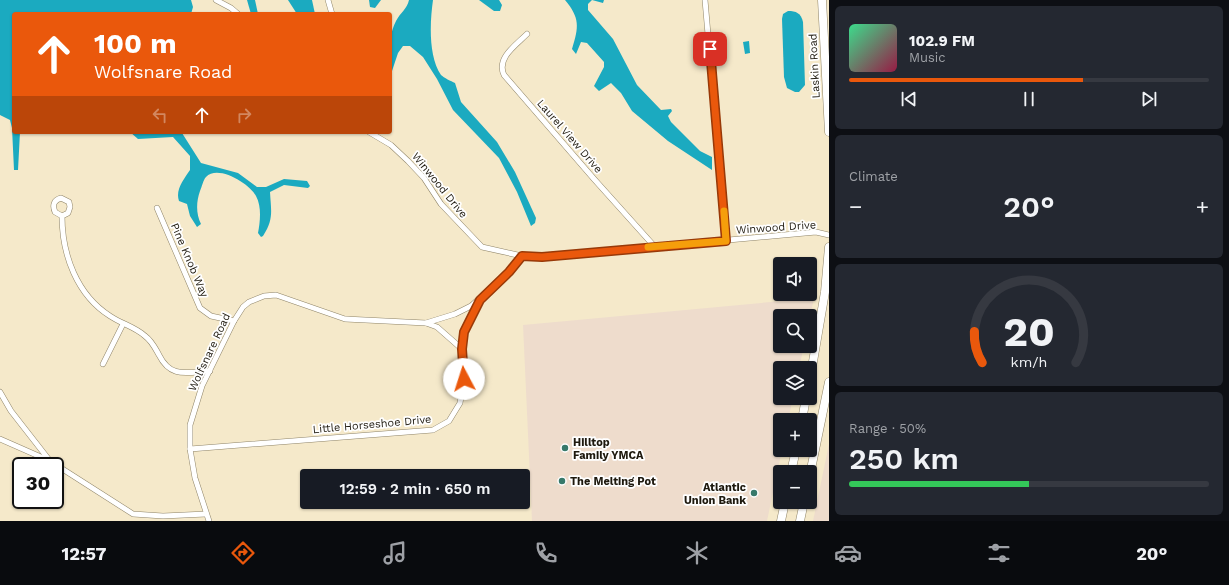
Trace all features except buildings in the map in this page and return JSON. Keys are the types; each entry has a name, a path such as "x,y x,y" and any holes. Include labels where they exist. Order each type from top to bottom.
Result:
{"main road":[{"name":"Laskin Road","path":"824,1 829,132"},
{"path":"813,361 824,298 829,247"},
{"path":"812,465 829,382"},
{"path":"782,521 784,509"},
{"path":"800,521 803,509"}],"street":[{"path":"216,0 236,12"},
{"path":"328,0 331,12"},
{"path":"705,0 726,241"},
{"name":"Laurel View Drive","path":"527,34 503,59 502,67 504,75 594,180 655,247"},
{"name":"Winwood Drive","path":"372,134 391,145 408,161 424,178 441,204 482,247 522,256 542,257 816,232 829,235"},
{"name":"Pine Knob Way","path":"157,208 200,308 211,316 234,321"},
{"path":"62,216 64,244 79,283 98,307 123,324 146,336 154,346 163,364 170,370 181,373 210,371"},
{"name":"Wolfsnare Road","path":"209,521 195,478 189,436 192,418 210,371 234,321 243,307 249,302 270,295 283,297 345,319 426,323 464,311 480,300 509,272 522,256"},
{"name":"Little Horseshoe Drive","path":"190,449 433,430 448,421 460,403 464,379 462,349 464,332 480,300"},
{"path":"426,323 437,327 462,349"},
{"path":"103,364 123,324"},
{"path":"0,392 11,411 47,457"},
{"path":"0,439 41,457"},
{"path":"64,470 133,514 164,518 206,514"}],"shaded area":[{"path":"782,301 813,301 812,309 773,309 773,353 802,353 801,361 773,361 773,405 791,405 790,413 773,413 773,457 781,457 779,465 773,465 773,493 767,521 532,521 523,325"},
{"path":"829,444 829,521 813,521 815,509 817,509 817,502"}],"water":[{"path":"0,0 191,0 193,7 192,12 12,12 12,128 10,120 0,115"},
{"path":"247,0 255,0 258,12 250,12"},
{"path":"288,0 312,0 315,12 296,12"},
{"path":"369,0 381,0 375,8 370,7"},
{"path":"409,0 433,0 431,38 437,67 441,75 455,83 461,102 497,142 515,172 536,218 535,223 531,226 517,192 499,158 453,110 437,79 423,57 410,46 403,46 398,53 392,71 392,31 399,16 407,6"},
{"path":"479,0 499,0 502,5 500,11 494,11"},
{"path":"565,0 592,0 588,4 588,10 613,39 637,85 661,110 671,109 672,111 668,116 671,122 700,151 712,157 712,170 668,141 632,111 621,93 611,83 599,91 594,86 604,67 604,62 587,43 581,42 576,54 572,49 576,35 577,23 570,6"},
{"path":"592,0 604,0 603,3"},
{"path":"788,11 798,13 803,22 805,85 799,92 795,92 787,88 784,77 782,19 783,14"},
{"path":"749,41 750,53 745,54 743,42"},
{"path":"12,134 20,134 18,170 14,170"},
{"path":"132,134 183,134 201,163 238,173 257,187 266,187 284,179 307,181 310,186 308,188 284,185 270,192 271,210 269,225 261,237 258,233 260,210 258,200 253,191 241,181 226,174 211,174 205,178 199,195 197,212 201,224 197,227 190,216 187,204 179,201 178,197 179,189 190,170 190,156 173,137 138,139"}],"slow traffic":[{"path":"648,247 726,241 724,211"}],"place":[{"name":"Hilltop Family YMCA","path":"565,448"},
{"name":"The Melting Pot","path":"562,481"},
{"name":"Atlantic Union Bank","path":"754,493"}],"route":[{"path":"464,379 462,349 464,332 480,300 515,266 522,256 542,257 726,241 710,49"}]}
